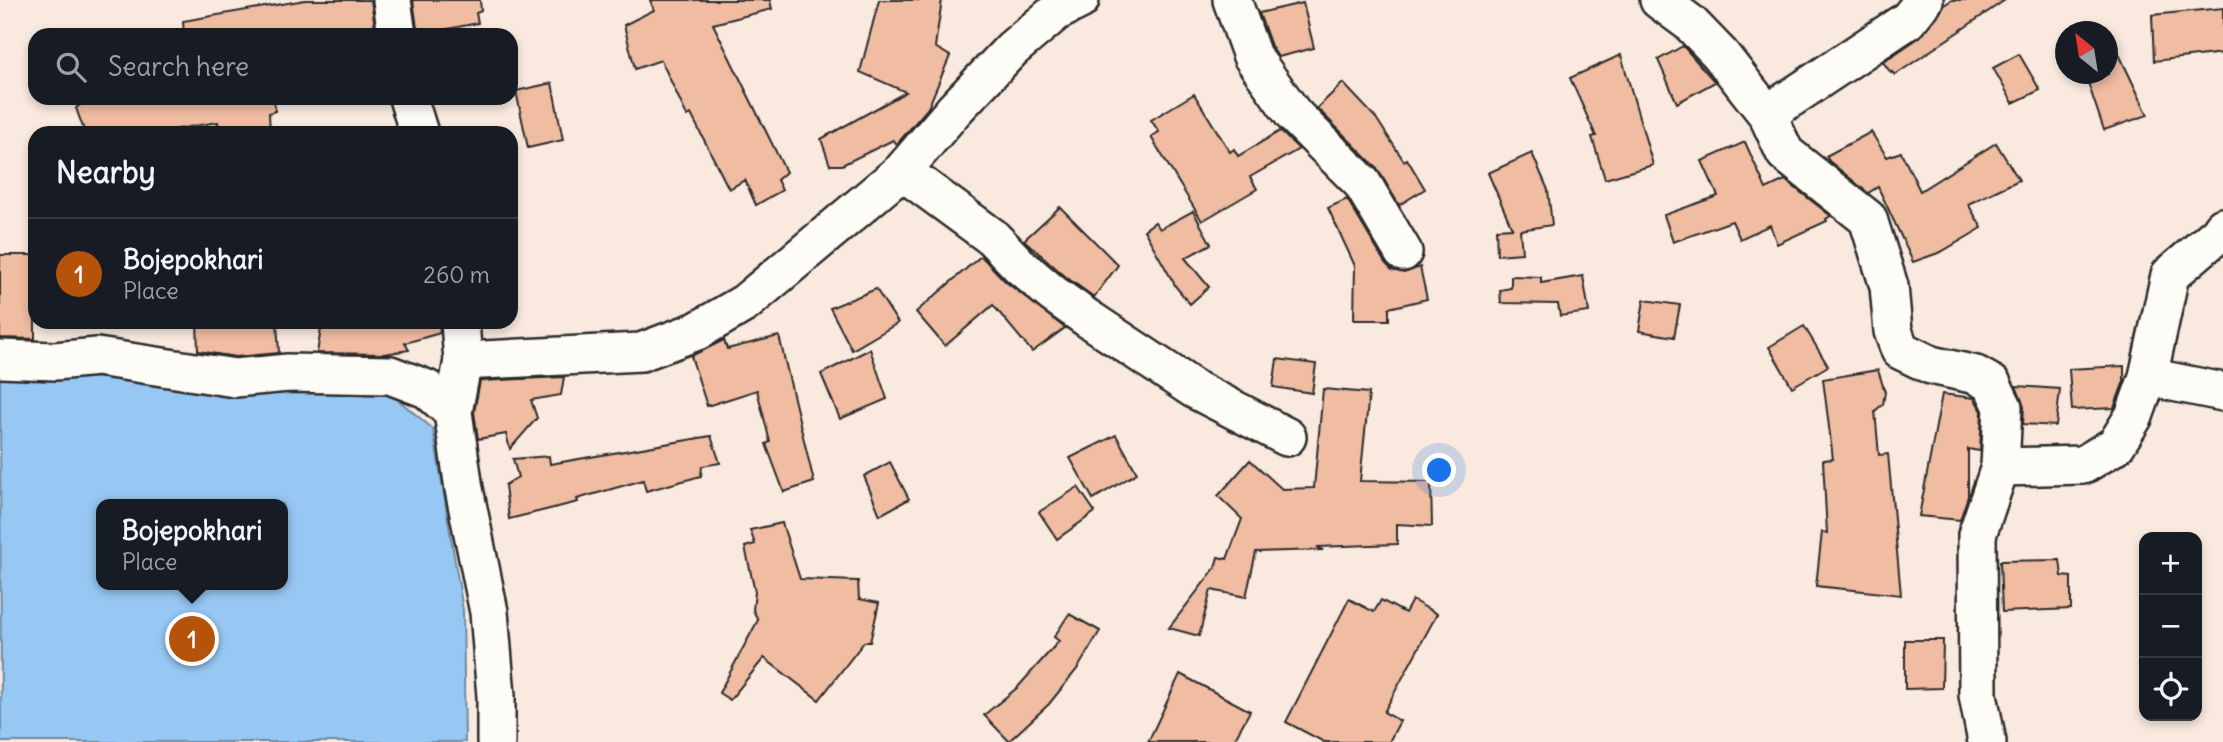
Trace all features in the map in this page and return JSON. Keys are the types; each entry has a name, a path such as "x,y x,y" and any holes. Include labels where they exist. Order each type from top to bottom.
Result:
{"street":[{"path":"392,0 396,28"},
{"path":"463,361 641,352 697,331 745,303 902,172 954,110 1012,49 1056,12 1080,0"},
{"path":"1232,0 1252,56 1293,114 1362,183 1403,252"},
{"path":"1659,0 1690,23 1720,54 1767,114 1785,153 1868,219 1889,286 1893,331 1900,350 1931,365 1976,375 1992,384 2003,407 2000,467 1977,535 1978,695 1987,742"},
{"path":"1767,114 1908,20 1924,0"},
{"path":"410,105 417,126"},
{"path":"902,172 992,237 1052,294 1194,389 1287,437"},
{"path":"2000,467 2083,465 2116,444 2134,416 2148,377 2170,275 2223,227"},
{"path":"461,329 463,361 453,412 464,489 489,612 496,696 496,742"},
{"path":"0,359 55,361 97,357 234,378 288,373 390,375 427,389 453,412"},
{"path":"2148,377 2223,392"}],"water":[{"path":"0,372 170,382 384,388 433,429 463,610 465,742 1,742"}],"building":[{"path":"305,0 371,0 375,28 184,28 183,21"},
{"path":"413,0 480,0 481,11 476,13 478,23 453,28 417,28"},
{"path":"650,0 770,0 772,9 713,24 786,172 777,180 782,190 756,205 745,180 729,189 691,114 687,116 661,60 635,69 624,25 654,10"},
{"path":"879,0 942,0 935,47 950,56 928,108 897,144 893,140 842,165 830,165 821,139 906,92 860,72"},
{"path":"1952,0 2005,0 1895,75 1891,73 1883,62 1920,37 1944,5"},
{"path":"1303,3 1314,48 1278,57 1259,13"},
{"path":"2223,8 2223,53 2154,61 2152,15"},
{"path":"1683,46 1715,82 1677,103 1658,60"},
{"path":"2118,52 2148,115 2104,130 2088,84 2118,84"},
{"path":"2019,54 2040,90 2013,103 1993,68"},
{"path":"1621,55 1653,165 1605,179 1592,137 1596,136 1570,78"},
{"path":"552,83 563,140 528,148 518,91"},
{"path":"1343,83 1376,118 1404,161 1407,159 1425,189 1399,205 1377,168 1317,108"},
{"path":"1194,94 1230,152 1234,149 1238,156 1280,131 1299,149 1250,177 1257,189 1202,221 1151,137 1159,132 1151,120"},
{"path":"80,105 275,105 275,111 269,113 270,126 219,126 218,122 195,126 82,126 76,108"},
{"path":"1871,132 1887,157 1901,152 1920,191 1996,143 2019,180 1968,204 1982,228 1941,252 1913,262 1878,187 1868,193 1826,156"},
{"path":"1745,142 1766,189 1785,180 1831,216 1827,221 1777,244 1770,225 1740,239 1732,221 1673,242 1664,215 1718,196 1702,161"},
{"path":"1532,153 1548,190 1552,225 1520,230 1522,253 1497,255 1496,229 1512,228 1488,173"},
{"path":"1347,199 1385,263 1392,270 1404,273 1420,267 1427,299 1389,308 1389,320 1354,320 1355,266 1328,208"},
{"path":"1060,207 1118,265 1094,297 1066,277 1024,240"},
{"path":"1193,211 1211,244 1185,258 1209,287 1190,304 1176,287 1144,230 1155,222 1160,229"},
{"path":"0,255 28,255 28,329 35,329 35,339 0,338"},
{"path":"981,256 1006,282 1065,328 1032,352 993,305 945,346 916,312"},
{"path":"1511,276 1541,277 1541,283 1583,276 1589,312 1560,316 1558,304 1501,303 1500,290 1511,288"},
{"path":"876,289 898,323 852,350 830,308"},
{"path":"1644,300 1680,305 1674,337 1639,331"},
{"path":"1804,326 1828,366 1792,387 1769,347"},
{"path":"197,329 277,329 279,353 236,357 198,351"},
{"path":"321,329 440,329 440,333 405,343 409,350 384,354 317,353"},
{"path":"779,336 814,482 784,492 766,444 770,442 757,390 707,406 691,356 724,340 727,349"},
{"path":"870,349 887,399 840,419 821,374"},
{"path":"1277,359 1316,364 1312,393 1273,387"},
{"path":"2124,366 2124,381 2114,408 2072,410 2069,369"},
{"path":"1878,370 1885,392 1883,404 1875,411 1879,455 1888,454 1901,595 1816,586 1822,532 1827,533 1823,460 1833,459 1823,379"},
{"path":"564,377 561,395 531,400 537,418 510,449 506,434 478,439 474,412 480,381"},
{"path":"2016,386 2060,389 2056,426 2023,424 2024,407"},
{"path":"1323,389 1369,393 1360,481 1431,482 1432,526 1397,524 1397,544 1256,552 1246,597 1211,590 1199,636 1169,628 1215,568 1218,557 1227,559 1242,519 1218,496 1250,460 1282,489 1314,488"},
{"path":"1942,394 1974,398 1982,411 1980,451 1968,449 1968,496 1960,520 1919,516"},
{"path":"1116,435 1137,473 1093,499 1070,458"},
{"path":"711,436 720,463 702,466 701,476 646,491 643,480 577,499 578,502 509,519 505,485 518,477 513,459 549,456 550,464"},
{"path":"890,462 909,499 880,515 864,476"},
{"path":"1078,487 1095,512 1057,539 1039,512"},
{"path":"782,523 800,579 858,581 859,599 879,603 870,642 864,642 819,700 764,658 730,700 719,693 758,620 753,610 755,592 745,547 755,544 750,530"},
{"path":"2060,560 2062,576 2071,577 2071,609 2002,612 2000,561"},
{"path":"1349,599 1374,612 1381,600 1405,613 1412,600 1437,614 1384,712 1400,721 1389,742 1324,742 1286,722"},
{"path":"1069,614 1100,631 1078,668 1049,704 1009,741 984,715 1018,687 1059,641 1054,637"},
{"path":"1905,640 1943,640 1942,688 1905,689"},
{"path":"1180,674 1250,711 1233,742 1148,742"}],"place":[{"name":"Bojepokhari","path":"192,639"}]}
